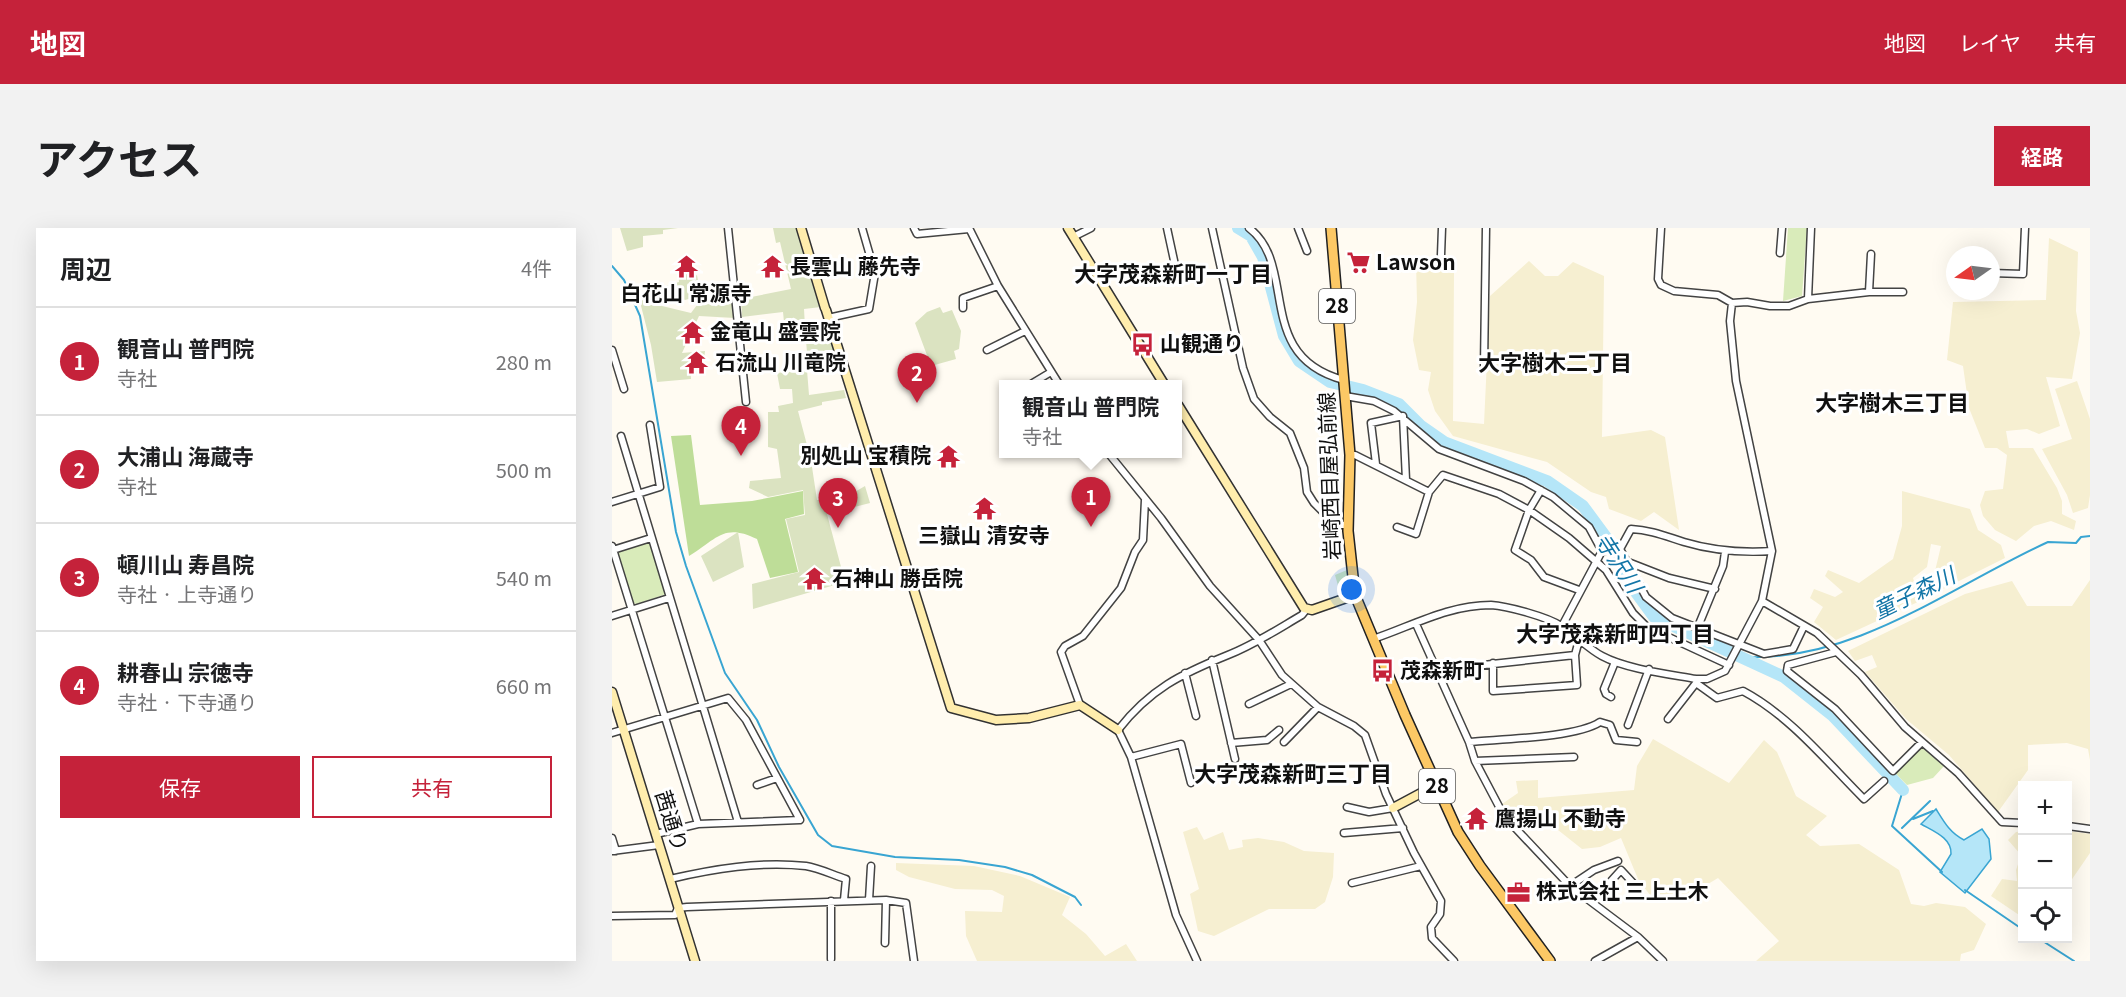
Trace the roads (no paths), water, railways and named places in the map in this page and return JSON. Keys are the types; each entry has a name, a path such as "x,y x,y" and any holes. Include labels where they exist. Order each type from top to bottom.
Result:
{"main road":[{"name":"岩崎西目屋弘前線","path":"1332,228 1350,455 1348,525 1355,595 1458,832 1480,866 1550,961"}],"street":[{"path":"728,228 746,402"},
{"path":"801,228 951,708 996,720 1029,718 1080,705"},
{"path":"826,312 868,309 875,273 862,228"},
{"path":"914,228 917,234 969,228 998,286 1056,380"},
{"path":"1068,228 1162,380"},
{"path":"1073,237 1091,228"},
{"path":"1167,228 1175,265"},
{"path":"1212,228 1243,368 1254,399 1270,417 1290,433 1305,468 1307,492 1314,503 1331,520 1339,525 1348,525"},
{"path":"1249,228 1270,258 1281,317 1301,355 1345,388 1403,416 1439,449 1524,481 1540,490 1589,527 1603,551"},
{"path":"1298,228 1307,251"},
{"path":"1441,255 1442,228"},
{"path":"1484,366 1486,228"},
{"path":"1661,228 1658,279 1661,285 1674,291 1718,295 1732,303 1747,302 1770,306 1789,306 1808,299 1869,292 1903,292"},
{"path":"1780,253 1782,228"},
{"path":"1808,299 1811,228"},
{"path":"2000,273 2023,274 2025,228"},
{"path":"1869,292 1871,254"},
{"path":"963,308 963,298 998,286"},
{"path":"1668,719 1696,681 1716,676 1725,671 1730,664 1762,601 1772,551 1736,381 1730,321 1732,303"},
{"path":"987,350 1025,331"},
{"path":"612,350 624,389"},
{"path":"1038,380 1051,372"},
{"path":"1182,411 1306,610"},
{"path":"1376,464 1371,423 1403,416"},
{"path":"1403,416 1406,480"},
{"path":"612,502 660,487 650,425"},
{"path":"621,436 738,822"},
{"path":"1350,455 1376,464 1430,492"},
{"path":"1114,458 1210,586 1259,640 1282,675 1318,707 1354,726 1365,735 1393,808 1441,901 1440,914 1431,927 1432,938 1454,961"},
{"path":"1398,527 1416,534 1430,492 1443,475 1499,494 1529,510 1569,538 1606,570 1633,613 1647,627 1730,664"},
{"path":"1540,490 1529,510 1515,550 1531,560 1544,578 1580,590"},
{"path":"1145,499 1143,540 1135,552 1121,588 1083,636 1065,646 1061,652 1080,705 1118,730 1131,757 1176,915 1197,961"},
{"path":"1562,626 1594,561 1603,551 1618,549 1631,529 1652,530 1684,542 1725,552 1772,551"},
{"path":"651,538 613,548 698,824"},
{"path":"1618,549 1628,562 1646,597 1672,618 1738,647 1764,654 1793,649 1804,626"},
{"path":"1697,630 1715,589 1725,552"},
{"path":"1628,562 1669,578 1715,589"},
{"path":"1118,730 1150,695 1185,673 1259,640 1302,615 1306,610 1355,595"},
{"path":"612,616 669,598"},
{"path":"1762,601 1828,643 1922,742 1958,773 2002,822 2018,823"},
{"path":"1373,639 1416,624 1429,616 1469,607 1493,605 1562,626 1579,640 1615,662 1696,681 1717,698 1743,691 1763,701 1788,722 1864,799 1884,781"},
{"path":"1416,624 1469,742 1474,762 1504,816 1570,886 1638,937 1663,961"},
{"path":"1493,663 1493,691 1577,685 1575,655 1579,640"},
{"path":"1835,651 1788,665 1787,671 1835,710 1893,771 1922,742"},
{"path":"1438,669 1575,655"},
{"path":"1212,660 1235,759"},
{"path":"1611,697 1605,694 1604,689 1615,662"},
{"path":"1628,725 1649,669"},
{"path":"1185,673 1196,716"},
{"path":"1250,704 1291,684"},
{"name":"茜通り","path":"612,692 695,961"},
{"path":"612,733 728,698 746,720 800,820 698,824 656,834"},
{"path":"1284,742 1318,707"},
{"path":"1469,742 1573,731 1591,728 1600,722 1610,725 1616,740 1637,742"},
{"path":"1231,743 1267,740 1279,730"},
{"path":"1131,757 1181,744 1191,783"},
{"path":"1474,762 1574,757"},
{"path":"757,785 777,778"},
{"path":"1347,807 1369,812 1393,808 1436,785"},
{"path":"2072,827 2090,829"},
{"path":"1344,833 1403,828"},
{"path":"612,838 614,851 659,845"},
{"path":"1570,886 1594,870 1618,861"},
{"path":"670,879 706,870 748,866 807,866 846,879 844,900"},
{"path":"869,900 871,866"},
{"path":"1352,883 1421,866"},
{"path":"1592,902 1622,870 1634,885"},
{"path":"885,943 886,900"},
{"path":"612,916 675,915 678,908 886,900 906,903 914,961"},
{"path":"831,901 831,959"},
{"path":"1595,961 1638,937"}],"water":[{"path":"1936,809 1951,831 1964,840 1982,829 1989,839 1991,859 1965,893 1940,872 1951,854 1945,839 1921,824"}],"waterway":[{"name":"寺沢川","path":"1238,228 1251,236 1263,257 1284,336 1299,361 1330,382 1363,390 1399,404 1421,426 1444,442 1547,481 1583,506 1611,544 1635,591 1654,617 1784,677 1832,715 1903,790"},
{"path":"612,266 624,280 640,316 676,532 686,566 725,673 757,720 779,767 818,835 832,846 895,857 959,860 1005,867 1032,875 1075,897 1081,905"},
{"name":"童子森川","path":"1744,657 1785,655 1825,647 1864,634 1902,618 2048,542 2076,543 2081,537 2090,536"},
{"name":"寺沢川","path":"1903,790 1892,826 1942,872"},
{"path":"1902,828 1930,801"},
{"path":"1913,819 1933,811"},
{"name":"寺沢川","path":"1965,890 2018,926"},
{"name":"寺沢川","path":"2046,943 2074,961"}],"place":[{"name":"Lawson","path":"1358,263"},
{"name":"白花山 常源寺","path":"686,266"},
{"name":"長雲山 藤先寺","path":"772,267"},
{"name":"金竜山 盛雲院","path":"692,332"},
{"name":"山観通り","path":"1142,344"},
{"name":"石流山 川竜院","path":"697,363"},
{"name":"大浦山 海蔵寺","path":"917,403"},
{"name":"耕春山 宗徳寺","path":"741,456"},
{"name":"別処山 宝積院","path":"949,456"},
{"name":"三嶽山 清安寺","path":"984,508"},
{"name":"観音山 普門院","path":"1091,527"},
{"name":"頓川山 寿昌院","path":"838,528"},
{"name":"石神山 勝岳院","path":"814,579"},
{"name":"茂森新町","path":"1382,671"},
{"name":"鷹揚山 不動寺","path":"1477,819"},
{"name":"株式会社 三上土木","path":"1518,892"}],"district":[{"name":"大字茂森新町一丁目","path":"1173,274"},
{"name":"大字樹木二丁目","path":"1555,363"},
{"name":"大字樹木三丁目","path":"1892,403"},
{"name":"大字茂森新町四丁目","path":"1615,634"},
{"name":"大字茂森新町三丁目","path":"1293,774"}]}
